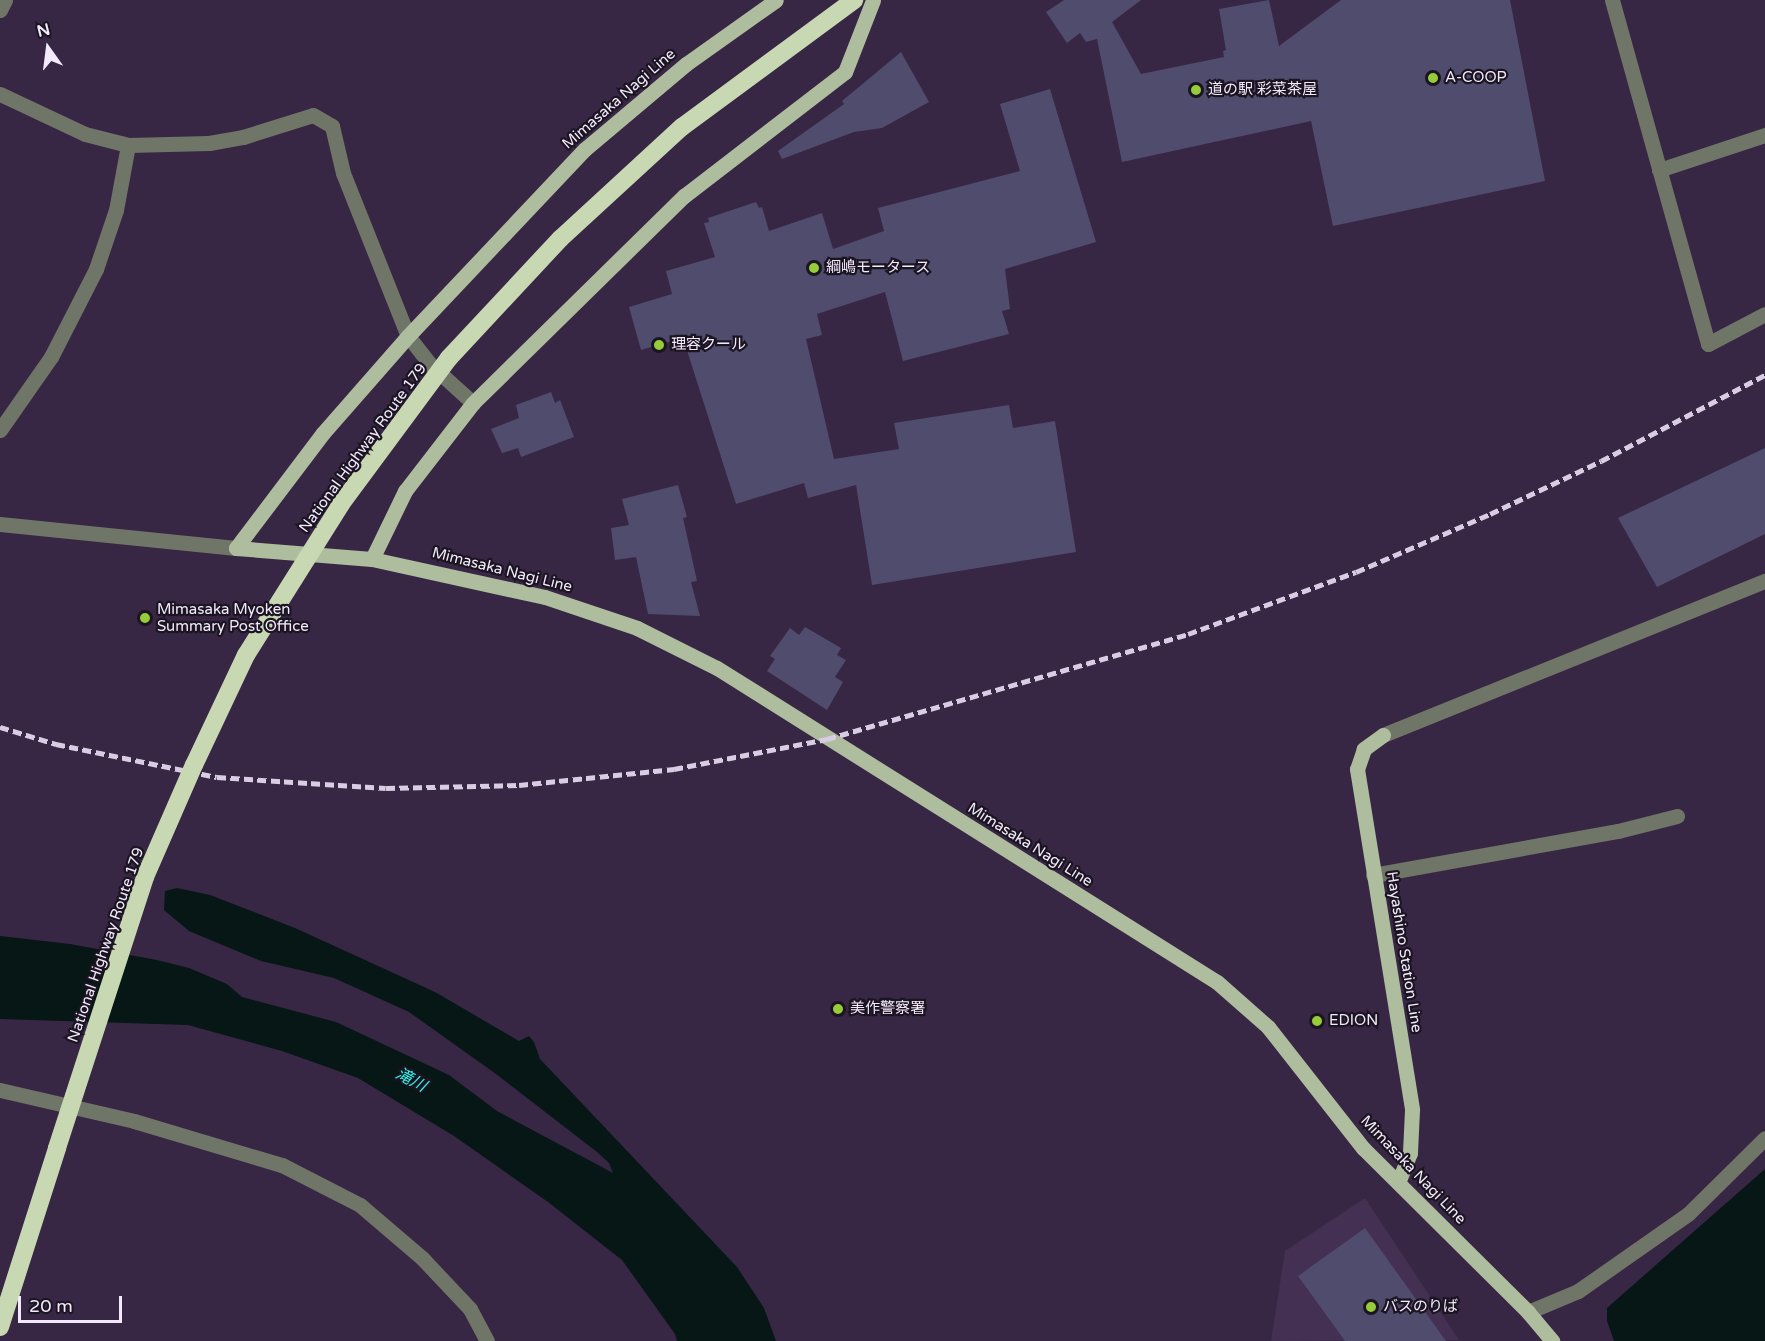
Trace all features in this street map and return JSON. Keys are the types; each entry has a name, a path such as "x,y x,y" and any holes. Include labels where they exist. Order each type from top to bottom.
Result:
{"highway":[{"name":"National Highway Route 179","path":"0,1327 145,877 246,655 341,504 449,358 560,239 682,127 854,0"}],"main road":[{"name":"Mimasaka Nagi Line","path":"236,548 323,433 408,336 585,149 686,64 776,0"},
{"path":"372,559 405,491 473,404 684,196 845,72 873,0"},
{"name":"Mimasaka Nagi Line","path":"236,548 372,559 545,597 637,628 717,668 1217,982 1268,1026 1363,1148 1528,1312 1552,1341"},
{"name":"Hayashino Station Line","path":"1383,735 1364,749 1357,769 1412,1110 1410,1154 1398,1182"}],"street":[{"path":"0,10 5,0"},
{"path":"1612,0 1707,344 1765,314"},
{"path":"0,94 85,134 128,145 209,143 243,137 313,115 332,126 351,193 408,336 431,364 473,404"},
{"path":"1659,170 1765,135"},
{"path":"0,430 51,357 96,269 116,210 128,145"},
{"path":"0,524 236,548"},
{"path":"1383,735 1765,581"},
{"path":"1373,875 1618,831 1677,816"},
{"path":"0,1090 134,1121 282,1165 360,1205 430,1266 470,1310 487,1341"},
{"path":"1528,1312 1578,1291 1688,1214 1765,1138"}],"shaded area":[{"path":"1365,1198 1459,1340 1271,1341 1285,1251"}],"water":[{"name":"滝川","path":"177,888 210,895 295,928 435,992 519,1041 529,1036 534,1042 540,1059 737,1267 764,1308 776,1341 677,1341 675,1334 622,1260 548,1202 454,1136 358,1078 282,1051 188,1025 0,1019 0,936 70,944 189,968 227,984 242,997 336,1022 449,1075 497,1111 613,1173 609,1163 597,1152 496,1074 409,1012 334,978 261,961 189,931 164,910 165,891"},
{"path":"1765,1169 1765,1341 1614,1341 1607,1321 1607,1308"}],"building":[{"path":"1064,0 1141,0 1112,22 1141,74 1224,57 1223,51 1226,50 1219,9 1269,0 1279,46 1341,0 1510,0 1545,181 1333,226 1311,121 1122,162 1097,39 1086,42 1080,33 1067,43 1046,12"},
{"path":"901,52 929,102 882,128 854,132 782,159 778,151 844,104 842,101"},
{"path":"1050,89 1096,242 1005,269 1010,309 1002,311 1009,334 903,361 885,292 817,314 822,335 806,339 834,459 899,449 894,423 1009,405 1013,428 1055,421 1076,552 872,585 856,485 808,498 804,483 736,504 683,338 641,350 629,307 672,294 666,271 715,257 704,223 709,222 708,218 756,202 759,208 762,207 769,231 822,213 833,249 884,231 878,208 1020,171 1000,104"},
{"path":"551,392 555,403 560,400 574,437 521,457 518,448 502,453 491,429 519,418 516,405"},
{"path":"1765,448 1765,534 1657,587 1618,518"},
{"path":"678,485 687,517 683,518 697,581 691,582 700,616 648,614 636,557 615,560 611,528 629,525 622,499"},
{"path":"805,627 841,648 837,655 846,660 835,677 843,682 827,710 767,671 775,659 770,656 790,628 799,635"},
{"name":"バスのりば","path":"1365,1228 1446,1341 1345,1341 1298,1276"}],"railway":[{"path":"0,727 56,744 217,777 386,788 519,785 674,769 827,739 1188,634 1356,572 1490,514 1601,461 1765,375"}],"place":[{"name":"A-COOP","path":"1433,78"},
{"name":"道の駅 彩菜茶屋","path":"1196,90"},
{"name":"綱嶋モータース","path":"814,268"},
{"name":"理容クール","path":"659,345"},
{"name":"Mimasaka Myoken Summary Post Office","path":"145,618"},
{"name":"美作警察署","path":"838,1009"},
{"name":"EDION","path":"1317,1021"},
{"name":"バスのりば","path":"1371,1307"}]}
